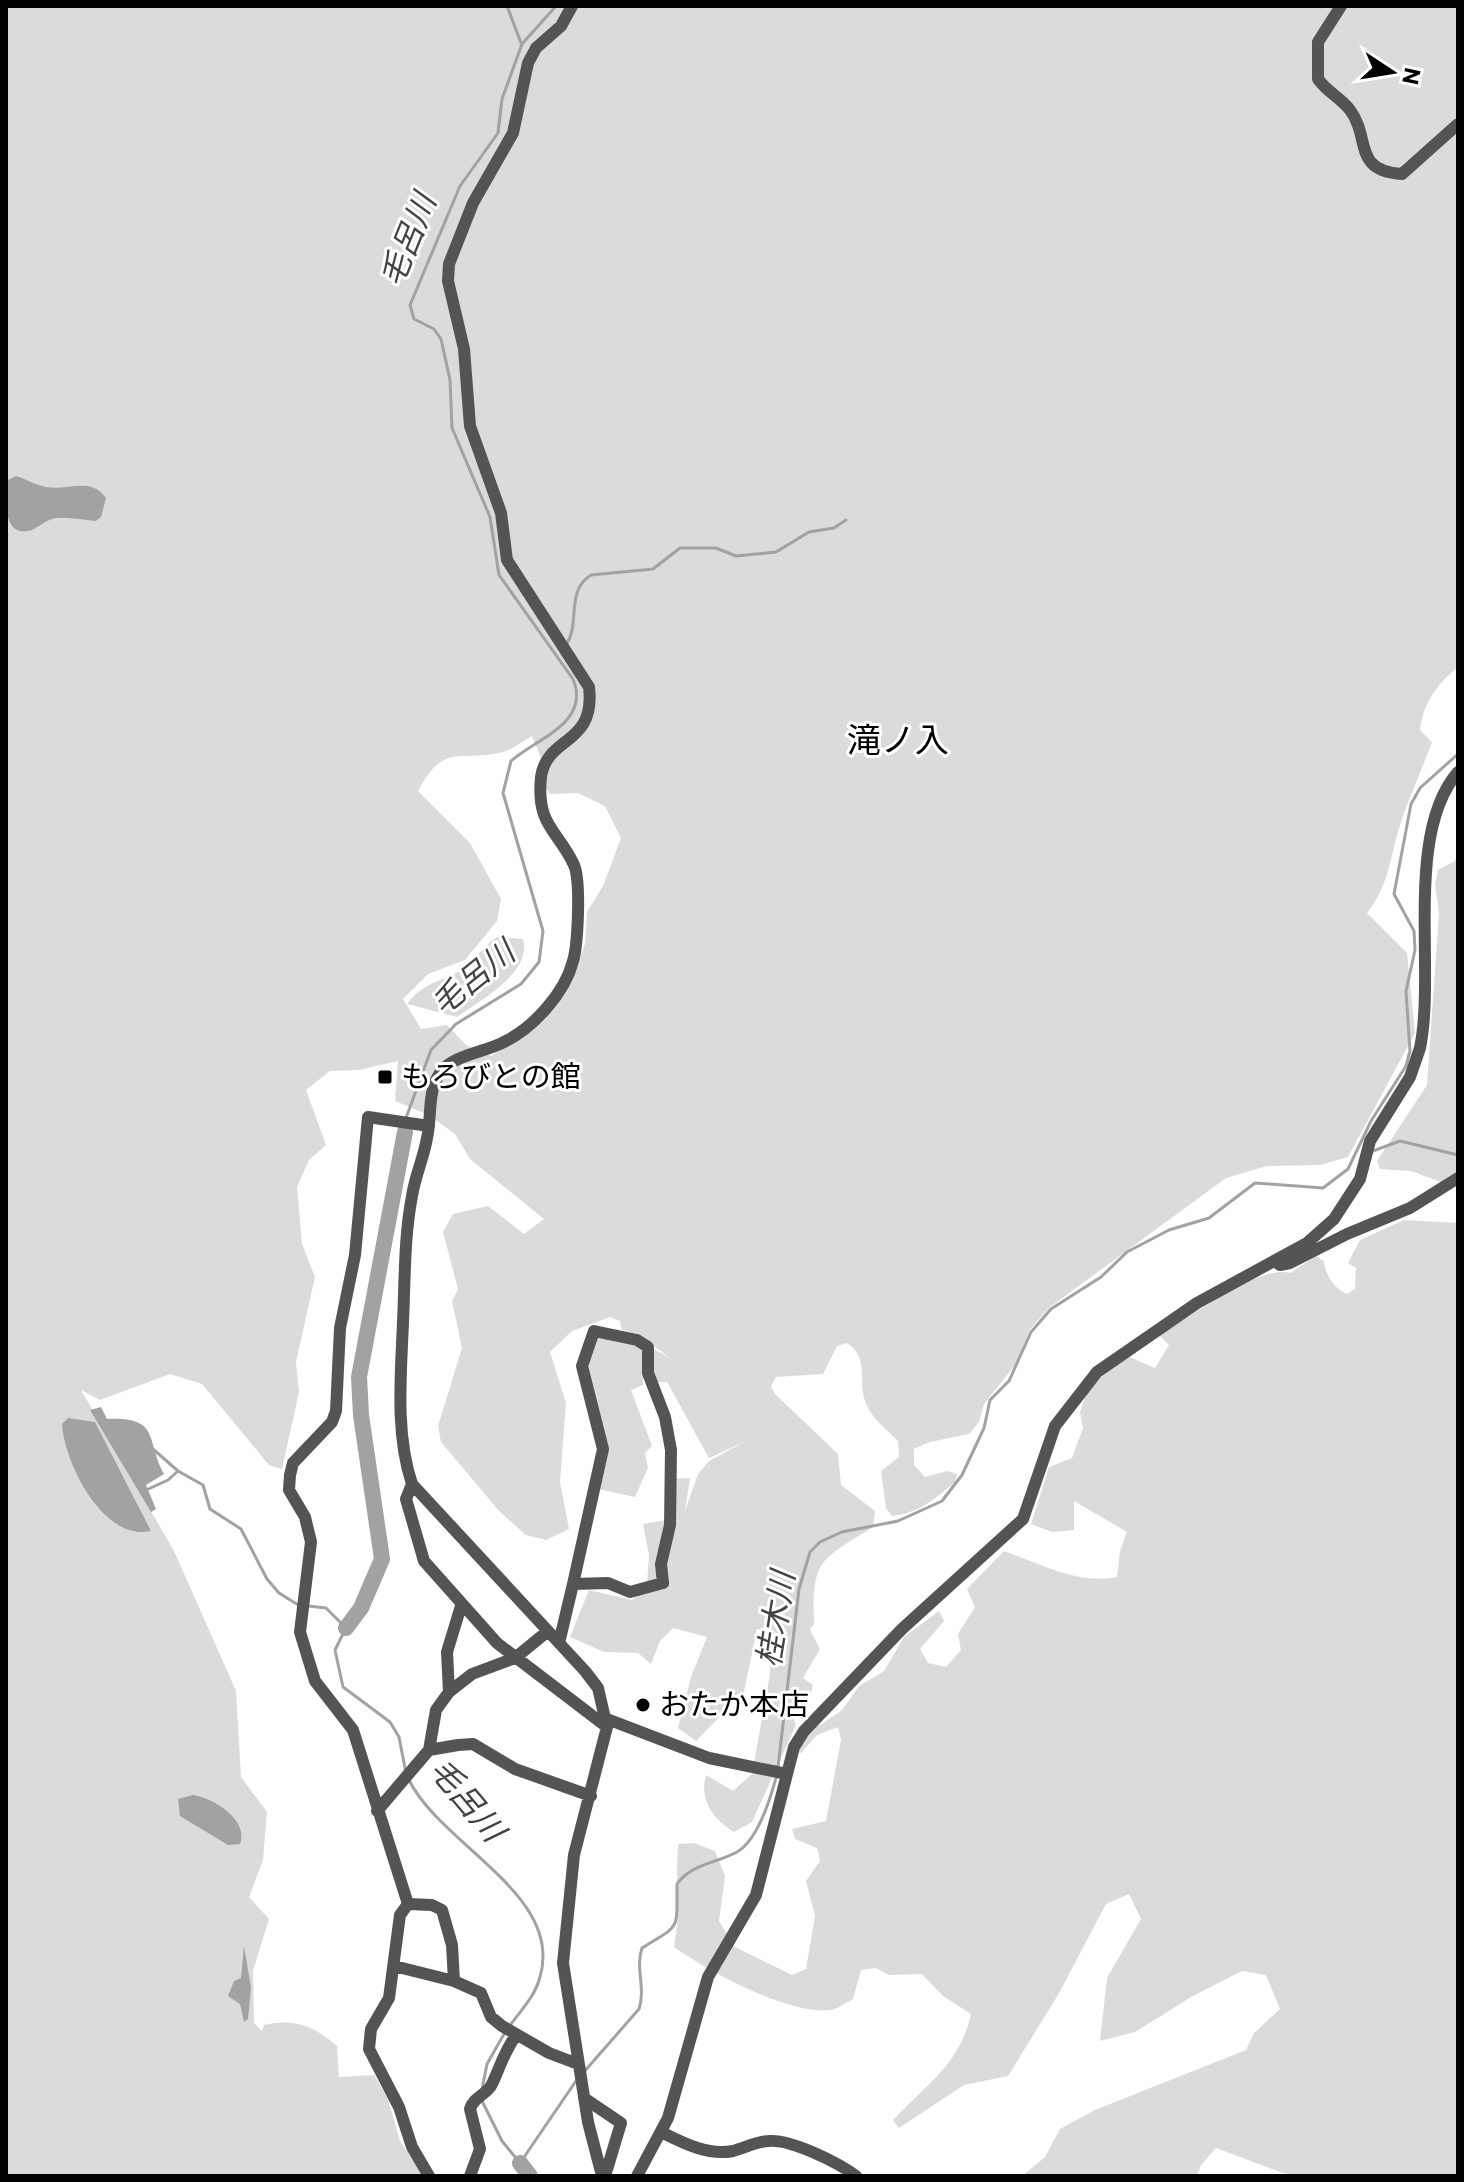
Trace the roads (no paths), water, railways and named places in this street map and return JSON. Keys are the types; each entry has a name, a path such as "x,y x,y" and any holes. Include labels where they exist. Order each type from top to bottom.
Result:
{"street":[{"path":"572,6 561,26 536,48 528,63 513,133 473,203 449,264 448,281 464,349 470,426 501,513 507,560 589,687 591,701 583,727 553,752 542,771 540,787 545,819 576,872 575,951 562,986 524,1030 441,1071 431,1094 411,1198 402,1274 400,1402 406,1466 412,1484 598,1688 607,1723 574,1855 563,1963 584,2098 604,2176"},
{"path":"1341,6 1318,42 1318,79 1350,110 1363,152 1370,163 1402,174 1458,124"},
{"path":"637,2176 661,2132 708,1977 756,1895 786,1774 794,1747 804,1731 902,1629 1023,1519 1055,1426 1097,1372 1197,1303 1315,1238 1340,1211 1360,1179 1375,1132 1414,1068 1424,1013 1422,952 1430,837 1439,798 1458,772"},
{"path":"426,1126 370,1115 355,1255 340,1328 336,1411 332,1422 293,1463 289,1490 305,1517 311,1542 300,1615 304,1652 323,1694 353,1730 377,1811 403,1879 408,1904 400,1915 389,1998 371,2029 369,2049 399,2107 412,2147 429,2176"},
{"path":"1275,1261 1280,1265 1290,1263 1347,1234 1410,1208 1458,1178"},
{"path":"559,1643 603,1449 582,1366 594,1331 637,1340 648,1347 648,1373 669,1433 670,1525 661,1564 663,1583 630,1592 608,1583 573,1584"},
{"path":"412,1484 406,1499 422,1557 461,1606 515,1658 607,1723 709,1758 786,1774"},
{"path":"449,1692 448,1647 461,1606"},
{"path":"377,1811 429,1750 436,1710 449,1692 472,1674 515,1658 548,1631"},
{"path":"429,1750 473,1744 515,1769 591,1796"},
{"path":"408,1904 432,1905 442,1910 452,1945 454,1981"},
{"path":"394,1966 454,1981 481,1993 491,2017 502,2026 579,2070"},
{"path":"470,2176 480,2149 470,2109 476,2097 488,2089 515,2034"},
{"path":"584,2098 621,2123 604,2176"},
{"path":"661,2132 697,2148 728,2152 771,2140 782,2142 837,2163 856,2176"}],"waterway":[{"path":"507,6 521,43"},
{"name":"毛呂川","path":"406,1118 431,1050 456,1024 521,984 539,962 543,931 503,793 511,761 547,737 568,718 575,707 577,694 573,679 499,575 490,517 452,428 450,380 441,339 434,329 414,319 410,305 460,186 498,133 502,99 522,44 556,6"},
{"path":"566,645 573,627 578,590 591,575 653,569 680,548 716,548 736,556 776,552 809,532 834,528 846,520"},
{"path":"778,1767 799,1589 810,1552 820,1542 842,1532 898,1521 942,1501 962,1475 984,1428 990,1400 1009,1381 1031,1332 1051,1309 1101,1277 1127,1252 1169,1230 1209,1218 1255,1183 1323,1188 1348,1169 1371,1121 1406,1066 1410,1051 1406,991 1415,950 1414,931 1394,894 1411,804 1420,788 1458,754"},
{"name":"毛呂川","path":"346,1628 361,1608 382,1559 361,1415 359,1377 405,1132"},
{"path":"1373,1151 1400,1141 1458,1155"},
{"path":"153,1449 178,1471 203,1485 210,1509 241,1529 267,1579 279,1593 300,1606"},
{"path":"144,1491 168,1480 178,1471"},
{"name":"毛呂川","path":"308,1606 326,1608 346,1628 335,1650 343,1687 390,1722 399,1737 406,1773"},
{"name":"桂木川","path":"583,2073 639,2009 642,1948 674,1925 677,1884 689,1872 745,1846 763,1817 777,1774"},
{"name":"毛呂川","path":"409,1780 446,1827 518,1896 534,1921 543,1948 540,1977 532,1996 511,2024"},
{"name":"毛呂川","path":"482,2089 487,2064 504,2034"},
{"name":"桂木川","path":"482,2101 502,2141 520,2163 578,2078"},
{"name":"毛呂川","path":"520,2163 530,2176"}],"place":[{"name":"もろびとの館","path":"385,1077"},
{"name":"おたか本店","path":"643,1705"}],"district":[{"name":"滝ノ入","path":"898,740"}]}
